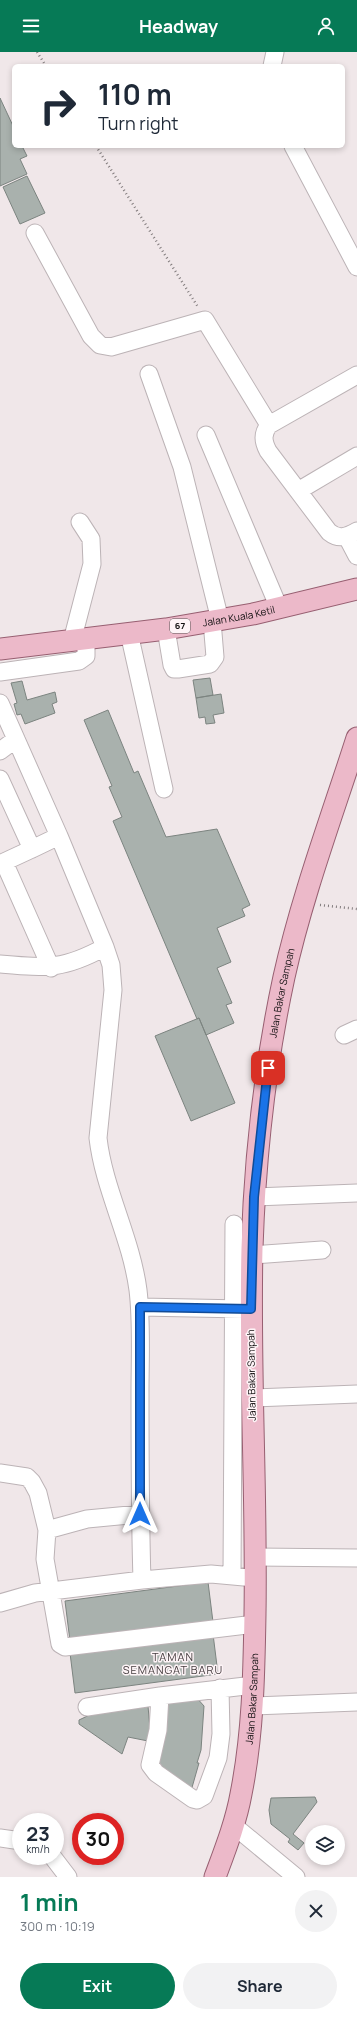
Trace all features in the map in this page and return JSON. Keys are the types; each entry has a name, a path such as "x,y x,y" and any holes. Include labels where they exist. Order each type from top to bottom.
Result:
{"main road":[{"name":"Jalan Kuala Ketil","path":"0,650 166,629 216,621 279,608 357,589"},
{"name":"Jalan Bakar Sampah","path":"215,1877 233,1825 245,1774 254,1685 255,1567 251,1398 242,1309 252,1255 254,1197 269,1055 284,975 304,903 357,738"}],"street":[{"path":"272,64 275,52"},
{"path":"294,148 356,261"},
{"path":"35,233 91,336 100,345 111,347 205,320 269,425"},
{"path":"149,374 182,467 216,621 214,661 210,664 178,669 174,668 172,665 166,629"},
{"path":"357,375 269,425 263,435 264,444 328,532 336,537 352,534 357,556"},
{"path":"206,435 279,608"},
{"path":"298,491 357,456"},
{"path":"0,672 79,661 86,656 79,640 92,564 91,540 80,522"},
{"path":"129,633 164,789"},
{"path":"0,703 59,836 111,965 113,990 98,1138 101,1162 133,1266 140,1307 140,1514 142,1580"},
{"path":"0,751 16,739"},
{"path":"0,779 32,849"},
{"path":"51,968 4,862 59,836"},
{"path":"0,964 51,968 67,964 105,947"},
{"path":"254,1197 357,1193"},
{"path":"232,1575 242,1309 234,1224"},
{"path":"252,1255 322,1250"},
{"path":"140,1307 242,1309"},
{"path":"251,1398 357,1394"},
{"path":"0,1473 27,1477 32,1482 38,1493 47,1530 45,1559 50,1592 60,1644 65,1647 255,1624"},
{"path":"47,1530 87,1519 140,1514"},
{"path":"0,1603 35,1593 142,1580 211,1574 232,1575 255,1567 357,1558"},
{"path":"87,1707 220,1688 254,1685"},
{"path":"160,1696 157,1734 150,1765 156,1773 193,1799 197,1800 204,1796 218,1758 221,1728 220,1688"},
{"path":"252,1706 357,1702"},
{"path":"233,1825 296,1877"},
{"path":"0,1838 12,1840"},
{"path":"59,1865 68,1877"}],"path":[{"path":"37,52 45,64"},
{"path":"97,148 205,320"},
{"path":"304,903 357,909"}],"building":[{"path":"0,98 12,124 12,148 23,148 27,156 20,159 27,174 0,186"},
{"path":"27,176 45,213 20,224 3,187"},
{"path":"210,678 213,695 196,698 193,680"},
{"path":"22,681 27,700 55,692 57,702 52,704 55,713 25,724 21,714 17,715 14,704 17,703 11,683"},
{"path":"221,694 224,713 213,715 215,723 206,724 205,717 199,718 196,698"},
{"path":"108,710 134,773 138,771 166,837 217,829 250,905 242,909 245,916 217,928 231,962 217,968 232,1003 226,1005 234,1023 206,1035 199,1018 197,1019 113,821 122,817 109,787 112,786 84,720"},
{"path":"199,1018 235,1103 191,1121 155,1036"},
{"path":"208,1582 213,1622 70,1641 65,1601"},
{"path":"213,1634 218,1674 75,1693 70,1653"},
{"path":"195,1696 204,1706 201,1750 191,1791 154,1765 161,1701"},
{"path":"148,1706 150,1729 148,1741 128,1737 122,1754 79,1724 79,1720 96,1712"},
{"path":"315,1797 317,1802 293,1834 304,1843 298,1850 288,1842 290,1839 271,1824 269,1810 271,1798"}],"district":[{"name":"TAMAN SEMANGAT BARU","path":"173,1663"}],"route":[{"path":"140,1514 140,1307 251,1309 254,1197 268,1068"}]}
